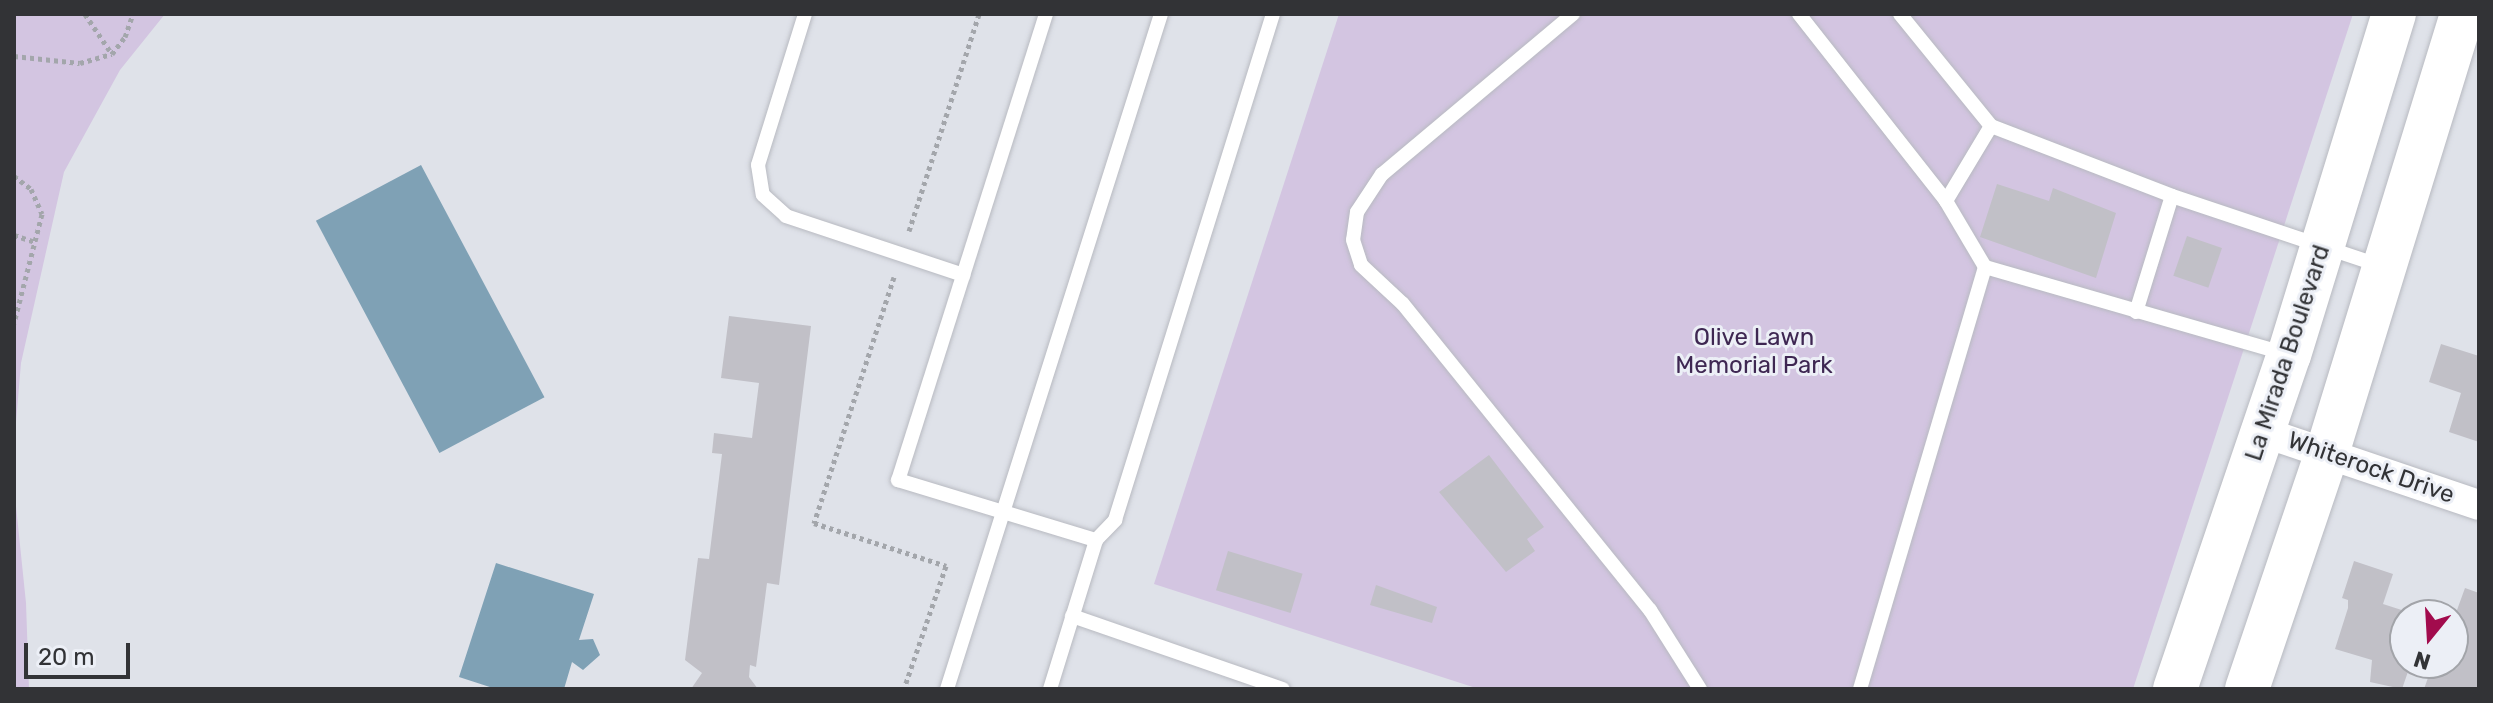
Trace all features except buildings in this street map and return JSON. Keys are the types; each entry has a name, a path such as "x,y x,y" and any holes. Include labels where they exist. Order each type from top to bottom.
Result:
{"main road":[{"name":"La Mirada Boulevard","path":"2175,689 2289,355 2394,14"},
{"path":"2247,689 2328,450 2462,14"}],"street":[{"name":"Whiterock Drive","path":"2263,432 2328,450 2479,505"}],"lane":[{"path":"805,14 758,165 763,195 786,216 963,275"},
{"path":"1046,14 898,480 1096,540"},
{"path":"947,689 1161,14"},
{"path":"1050,689 1096,540 1115,520 1273,14"},
{"path":"1573,14 1382,174 1357,212 1353,240 1361,265 1403,304 1650,610 1700,689"},
{"path":"1799,14 1946,201 1985,267 2289,355"},
{"path":"1900,14 1991,126 2172,196 2384,266"},
{"path":"1946,201 1991,126"},
{"path":"2136,312 2172,196"},
{"path":"1860,689 1985,267"},
{"path":"1072,616 1283,689"}],"path":[{"path":"85,14 112,54"},
{"path":"14,56 80,63 112,54 125,37 133,14"},
{"path":"909,231 979,14"},
{"path":"14,176 31,189 42,214 14,323"},
{"path":"14,235 35,242"}],"green space":[{"path":"14,14 165,14 120,70 64,172 21,363 14,446"},
{"name":"Olive Lawn Memorial Park","path":"1339,14 2353,14 2133,689 1479,689 1154,584"},
{"path":"14,487 26,603 29,689 14,689"}],"water":[{"path":"421,165 544,397 439,453 316,221"},
{"path":"496,563 594,594 579,640 593,639 600,655 583,670 572,662 564,689 496,689 459,677"}]}
